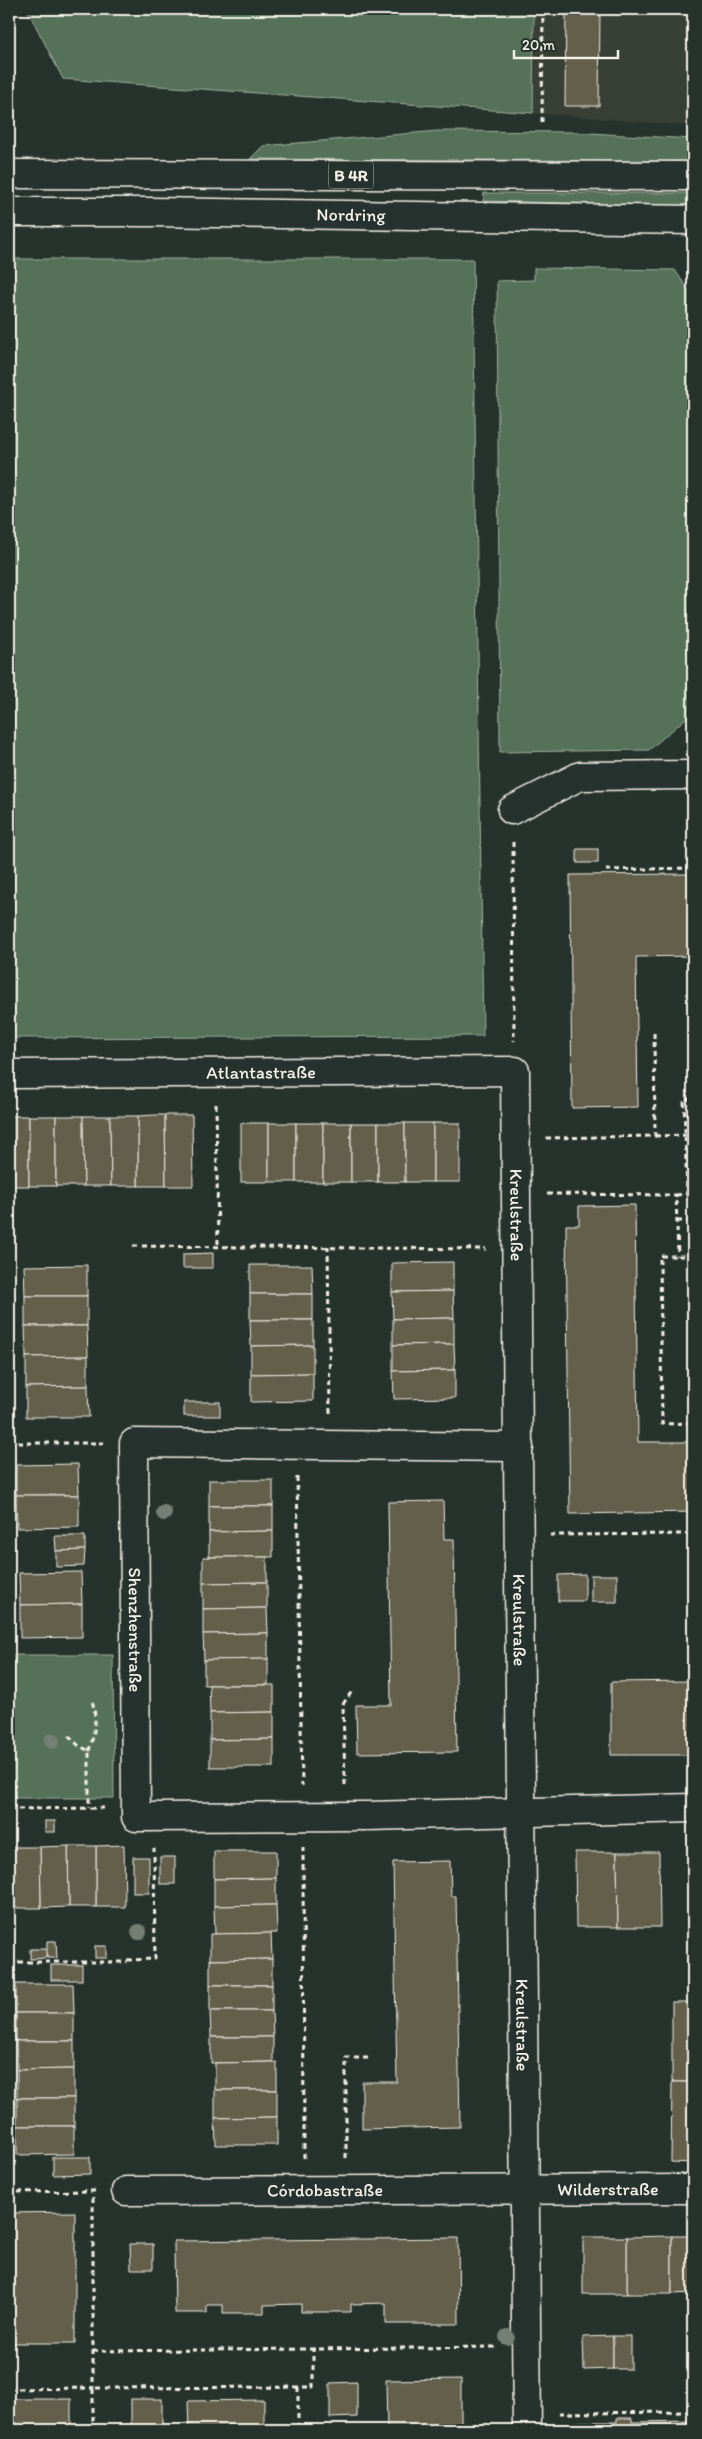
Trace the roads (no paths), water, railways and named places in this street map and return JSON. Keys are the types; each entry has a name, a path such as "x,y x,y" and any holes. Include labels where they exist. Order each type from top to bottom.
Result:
{"street":[{"name":"B 4R","path":"9,174 693,176"},
{"name":"Nordring","path":"9,212 212,212 693,220"},
{"path":"512,810 580,776 693,775"},
{"name":"Atlantastraße","path":"9,1074 515,1071"},
{"name":"Kreulstraße","path":"515,1071 523,1811 523,2189 527,2422"},
{"name":"Shenzhenstraße","path":"519,1447 134,1443 145,1817 345,1816 523,1811"},
{"path":"523,1811 693,1808"},
{"name":"Córdobastraße","path":"126,2190 523,2189"},
{"name":"Wilderstraße","path":"523,2189 693,2189"}]}
